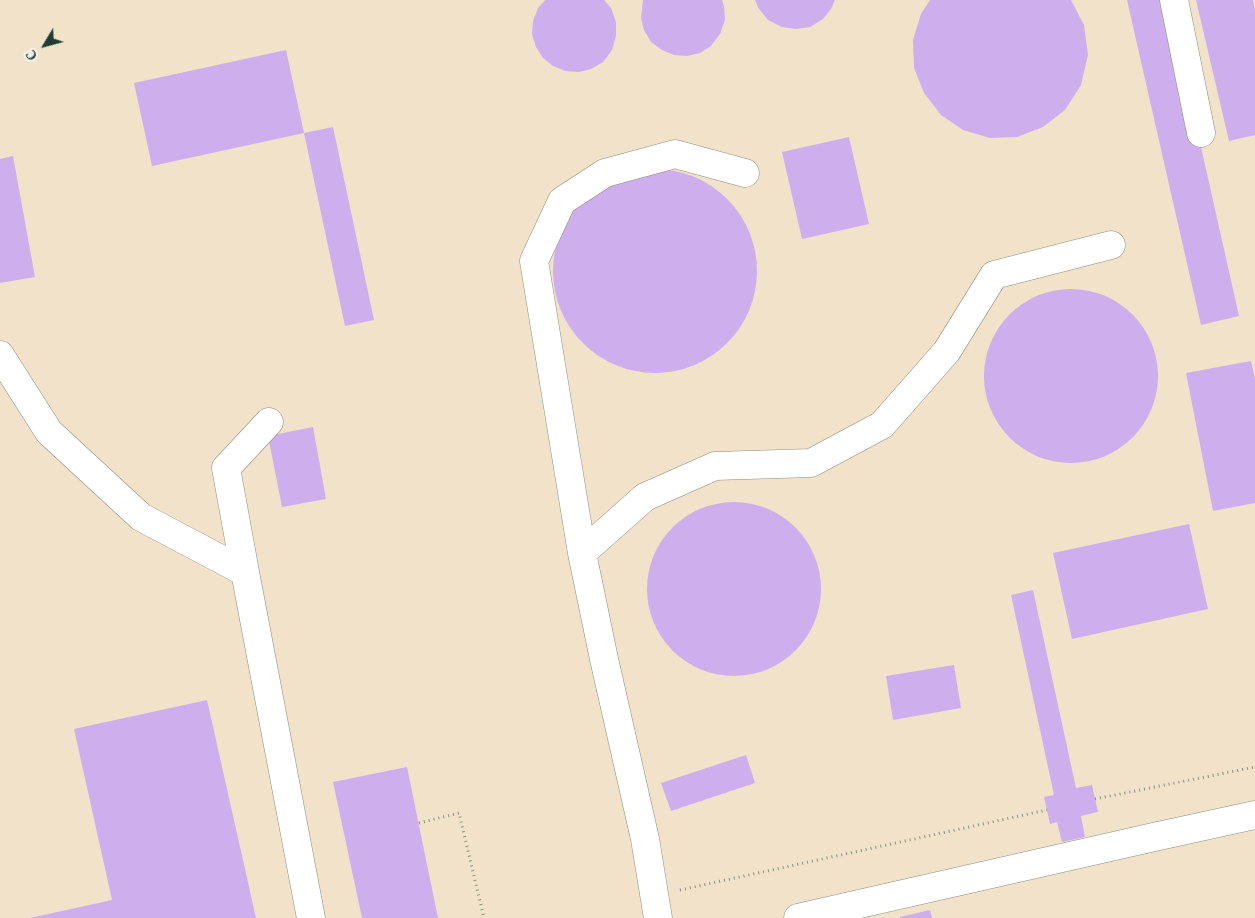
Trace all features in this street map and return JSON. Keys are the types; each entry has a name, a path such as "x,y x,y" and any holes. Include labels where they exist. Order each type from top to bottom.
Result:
{"lane":[{"path":"1174,0 1202,133"},
{"path":"657,912 645,839 582,553 534,261 562,201 606,173 676,154 745,172"},
{"path":"582,553 645,497 715,466 811,463 882,426 947,351 994,275 1111,245"},
{"path":"0,355 49,432 141,517 245,572"},
{"path":"270,422 226,468 311,918"},
{"path":"798,918 1255,815"}],"path":[{"path":"1095,799 1255,766"},
{"path":"657,912 665,893 1047,810"},
{"path":"419,823 459,813 484,918"}],"building":[{"path":"545,0 604,0 611,8 616,22 616,36 612,50 603,62 591,69 579,72 565,71 553,66 543,58 536,47 532,34 533,21 538,8"},
{"path":"643,0 722,0 725,20 720,34 711,46 700,53 687,56 674,55 662,50 651,42 644,30 641,18"},
{"path":"755,0 835,0 823,19 810,27 796,29 782,27 768,20 759,9"},
{"path":"930,0 1071,0 1084,25 1088,55 1081,85 1065,110 1043,127 1017,137 990,138 963,130 941,115 924,93 914,68 913,40 921,14"},
{"path":"1127,0 1168,0 1239,316 1201,325"},
{"path":"1196,0 1253,0 1255,10 1255,135 1229,141"},
{"path":"286,50 304,133 152,166 134,83"},
{"path":"333,127 374,320 345,326 304,133"},
{"path":"849,137 869,224 802,239 782,152"},
{"path":"13,156 35,277 0,283 0,159"},
{"path":"655,169 675,171 694,177 703,181 727,199 745,223 749,232 755,251 757,271 755,291 749,310 745,319 727,343 703,361 694,365 675,371 655,373 635,371 616,365 607,361 583,343 565,319 561,310 555,291 553,271 555,251 561,232 565,223 583,199 607,181 616,177 635,171"},
{"path":"1062,289 1080,289 1112,299 1133,314 1148,335 1158,367 1158,385 1148,417 1133,438 1112,453 1096,459 1080,463 1062,463 1030,453 1009,438 994,417 988,401 984,385 984,367 994,335 1009,314 1030,299 1046,293"},
{"path":"1251,361 1255,379 1255,503 1213,511 1186,373"},
{"path":"313,427 326,499 282,507 268,436"},
{"path":"725,502 743,502 775,512 796,527 811,548 821,580 821,598 811,630 796,651 775,666 759,672 743,676 725,676 693,666 672,651 657,630 651,614 647,598 647,580 657,548 672,527 693,512 709,506"},
{"path":"1189,524 1208,609 1072,639 1053,553"},
{"path":"1033,590 1076,788 1092,785 1098,812 1081,816 1085,837 1062,842 1057,822 1050,824 1044,797 1054,795 1011,595"},
{"path":"954,665 961,708 893,720 886,676"},
{"path":"207,700 256,918 30,918 112,900 74,729"},
{"path":"746,755 755,783 671,811 661,783"},
{"path":"407,767 438,918 362,918 333,782"},
{"path":"930,910 932,918 900,918 900,917"}]}
